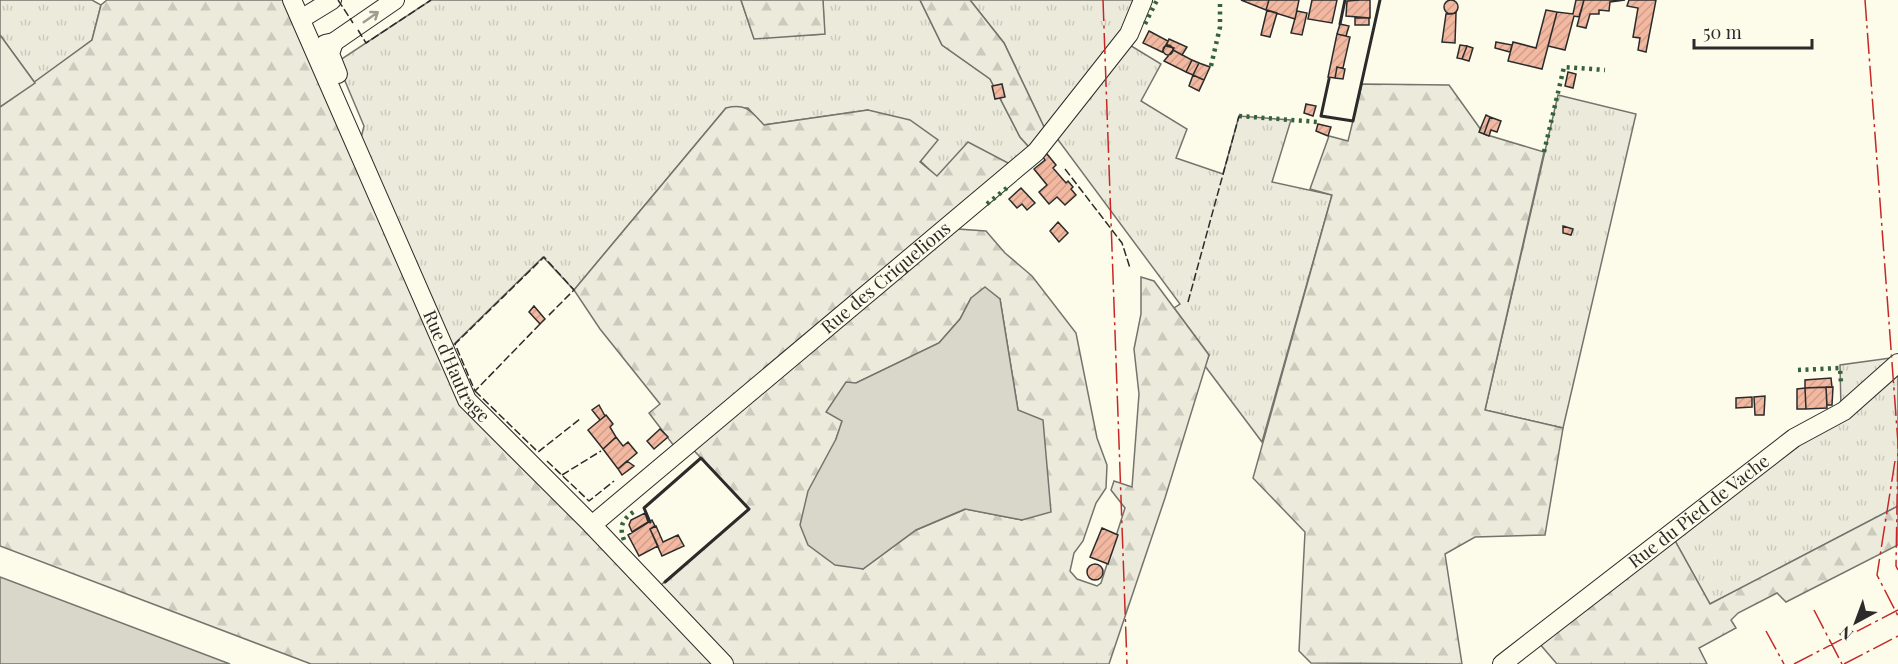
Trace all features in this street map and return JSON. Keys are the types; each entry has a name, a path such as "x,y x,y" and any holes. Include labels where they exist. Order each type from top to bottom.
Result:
{"street":[{"name":"Rue d'Hautrage","path":"292,0 467,400 592,525 724,664"},
{"path":"301,19 332,0"},
{"path":"310,37 323,44 334,42 395,0"},
{"name":"Rue des Criquelions","path":"592,525 1036,152 1129,34 1143,0"},
{"path":"334,42 330,54 357,118 354,140"},
{"name":"Rue du Pied de Vache","path":"1502,664 1794,438 1844,411 1898,363"}],"green space":[{"path":"0,0 92,0 101,5 92,40 35,83 0,35"},
{"path":"107,0 292,0 455,376 654,591 749,509 683,439 674,446 649,413 660,404 600,329 574,290 726,108 748,109 764,125 868,110 910,120 938,140 920,162 937,176 968,142 1010,164 958,229 986,231 1005,253 1032,276 1076,333 1097,438 1107,465 1106,488 1096,503 1083,541 1074,553 1070,571 1077,579 1097,586 1101,583 1125,508 1111,490 1114,481 1132,487 1139,394 1134,349 1141,314 1141,277 1154,281 1209,355 1165,498 1109,664 311,664 0,546 0,107 92,40 101,5","holes":["971,298 1000,299 1018,410 1022,520 966,509 916,530 863,569 836,439 856,383 939,343 960,319"]},
{"path":"431,0 741,0 754,38 824,34 823,0 920,0 942,45 990,79 1020,137 1029,147 1010,164 937,177 868,110 763,125 748,108 726,108 574,290 543,257 449,349 361,138 364,126 337,62"},
{"path":"741,0 823,0 825,34 754,39"},
{"path":"920,0 970,0 1004,43 1045,129 1029,147 1020,137 990,79 942,45"},
{"path":"970,0 1136,0 1130,21 1045,129 1004,43"},
{"path":"0,35 35,83 0,107"},
{"path":"1128,44 1161,64 1141,101 1187,129 1176,158 1223,174 1239,116 1291,120 1272,182 1332,195 1262,442 1205,366 1209,355 1174,308 1180,304 1056,137"},
{"path":"1362,84 1449,85 1484,134 1544,152 1485,410 1563,428 1545,535 1475,537 1445,554 1462,664 1311,663 1299,651 1305,532 1253,478 1332,195 1310,189 1329,136 1348,141"},
{"path":"1558,95 1636,114 1563,428 1485,410"},
{"path":"1898,357 1841,409 1840,365"},
{"path":"1898,371 1898,506 1710,604 1674,539"},
{"path":"1898,506 1898,545 1786,602 1777,593 1738,613 1731,620 1736,628 1699,648 1707,664 1557,664 1539,643 1674,539 1710,604"}],"shaded area":[{"path":"985,287 1000,299 1018,410 1043,420 1051,512 1022,520 965,509 916,530 863,569 835,565 808,545 800,525 808,491 836,439 842,421 826,412 846,382 856,383 939,343 960,319 971,298"},
{"path":"0,577 230,664 0,664"}],"building":[{"path":"1241,0 1269,0 1266,10"},
{"path":"1269,0 1299,0 1295,19 1266,10"},
{"path":"1312,0 1337,0 1332,23 1308,19"},
{"path":"1370,0 1370,18 1346,16 1347,1"},
{"path":"1451,0 1456,2 1458,7 1456,12 1451,14 1446,12 1444,7 1446,2"},
{"path":"1576,0 1584,0 1579,17 1574,16 1565,50 1548,46 1557,12 1573,14"},
{"path":"1584,0 1625,0 1610,2 1609,11 1599,10 1599,14 1590,14 1586,28 1577,26"},
{"path":"1629,0 1656,0 1646,52 1638,50 1640,38 1633,37 1638,8 1627,6"},
{"path":"1267,10 1277,13 1270,37 1261,35"},
{"path":"1546,10 1557,12 1542,69 1508,61 1513,42 1536,48"},
{"path":"1297,11 1307,13 1302,35 1291,33"},
{"path":"1456,13 1455,43 1442,42 1446,14"},
{"path":"1355,18 1369,18 1369,25 1355,25"},
{"path":"1340,24 1349,26 1346,36 1337,34"},
{"path":"1149,31 1168,41 1162,52 1143,43"},
{"path":"1337,34 1350,37 1343,68 1337,67 1335,78 1328,77"},
{"path":"1169,39 1187,47 1182,55 1173,50 1174,48 1166,46"},
{"path":"1496,42 1512,45 1510,52 1495,48"},
{"path":"1168,45 1173,50 1168,55 1163,50"},
{"path":"1460,45 1467,46 1462,59 1457,58"},
{"path":"1467,46 1473,48 1469,61 1462,59"},
{"path":"1173,50 1192,60 1186,72 1164,61"},
{"path":"1192,60 1199,63 1193,75 1186,72"},
{"path":"1199,63 1210,67 1204,80 1193,75"},
{"path":"1337,67 1345,69 1343,79 1335,78"},
{"path":"1568,72 1576,74 1573,88 1565,86"},
{"path":"1193,75 1204,80 1199,91 1189,86"},
{"path":"1002,84 1005,97 995,99 992,86"},
{"path":"1306,104 1316,106 1313,116 1304,113"},
{"path":"1486,115 1490,117 1484,134 1479,132"},
{"path":"1490,117 1501,121 1497,132 1491,130 1489,136 1484,134"},
{"path":"1318,124 1331,127 1328,136 1316,131"},
{"path":"1047,154 1056,165 1053,168 1066,183 1068,181 1076,195 1065,205 1057,197 1049,204 1039,192 1047,185 1034,169 1045,160 1043,157"},
{"path":"1021,188 1035,203 1027,210 1022,204 1017,208 1009,199"},
{"path":"1058,222 1068,233 1059,242 1050,231"},
{"path":"1563,226 1573,229 1571,235 1563,233"},
{"path":"534,306 545,319 540,324 529,312"},
{"path":"1831,378 1832,387 1805,388 1805,380"},
{"path":"1826,387 1827,408 1806,409 1805,388"},
{"path":"1826,387 1833,387 1832,405 1827,405"},
{"path":"1805,388 1806,409 1797,409 1797,389"},
{"path":"1765,396 1764,415 1755,415 1754,397"},
{"path":"1752,397 1752,407 1736,408 1736,398"},
{"path":"599,405 605,416 600,420 592,410"},
{"path":"606,415 613,424 610,427 616,437 603,449 588,430"},
{"path":"660,429 668,437 654,449 647,441"},
{"path":"616,437 623,446 628,442 637,453 618,469 603,449"},
{"path":"627,461 634,466 622,475 618,469"},
{"path":"645,513 648,522 632,532 629,525 631,520"},
{"path":"652,520 655,526 650,529 658,546 639,556 628,535"},
{"path":"656,526 663,542 678,535 684,546 662,556 650,529"},
{"path":"1102,528 1118,535 1108,564 1090,557"},
{"path":"1095,564 1103,572 1095,580 1087,572"}],"hedge":[{"path":"1145,24 1157,0"},
{"path":"1211,66 1220,27 1220,0"},
{"path":"1544,152 1564,67 1605,70"},
{"path":"1239,116 1318,122"},
{"path":"987,204 1008,187"},
{"path":"1798,370 1840,368 1841,383"},
{"path":"624,540 623,522 637,510"}],"fence":[{"path":"338,0 353,23"},
{"path":"358,30 366,43 431,0"},
{"path":"1188,302 1239,116"},
{"path":"1065,169 1122,243 1130,268"},
{"path":"540,324 475,391 455,344 544,257 574,290 547,317"},
{"path":"475,391 538,452 580,419"},
{"path":"562,475 601,451"},
{"path":"547,461 589,501 614,481"}],"wall":[{"path":"1340,24 1345,0"},
{"path":"1329,79 1321,116 1353,121 1380,0"},
{"path":"650,522 644,508 701,458 749,509 665,582"}],"power":[{"path":"1103,0 1127,664"},
{"path":"1865,0 1898,443 1896,566 1898,570"},
{"path":"1895,461 1877,575 1898,616"},
{"path":"1814,610 1842,664"},
{"path":"1794,664 1898,610"},
{"path":"1766,631 1784,664"},
{"path":"1844,664 1898,636"}]}
